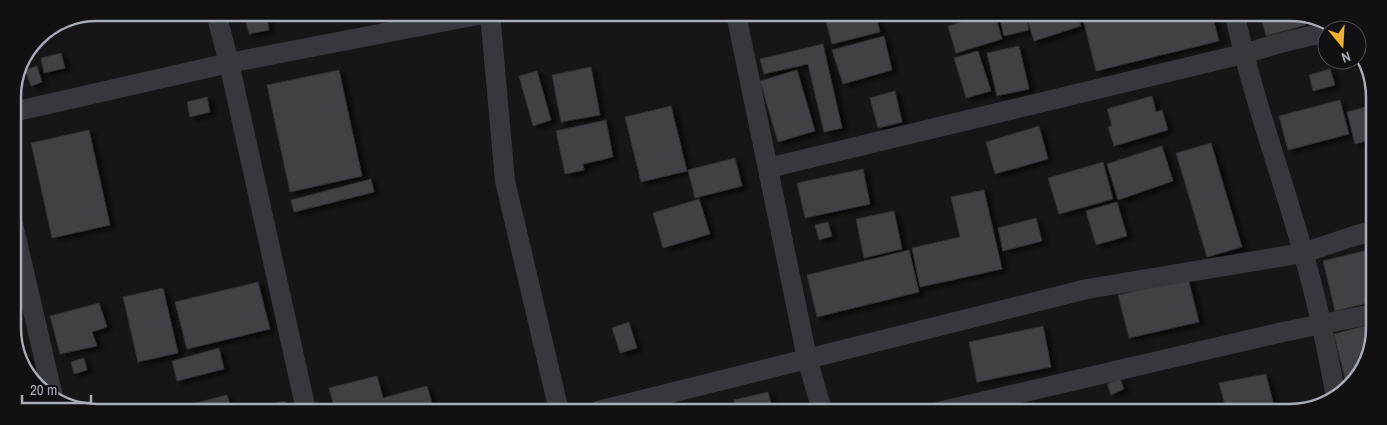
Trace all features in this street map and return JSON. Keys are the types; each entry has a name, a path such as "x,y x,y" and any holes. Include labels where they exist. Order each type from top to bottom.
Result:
{"street":[{"path":"218,21 229,62 305,404"},
{"path":"21,110 229,62 447,21"},
{"path":"490,21 505,181 557,404"},
{"path":"737,21 807,358 820,404"},
{"path":"1236,21 1243,54 1303,253 1322,325 1334,389"},
{"path":"768,168 1243,54 1317,34"},
{"path":"626,404 1087,289 1303,253 1366,233"},
{"path":"21,255 51,388"},
{"path":"972,404 1273,334 1366,315"}],"building":[{"path":"246,21 267,21 269,30 249,34"},
{"path":"826,21 877,21 880,32 832,44"},
{"path":"965,21 997,21 1002,39 956,53 948,26"},
{"path":"1000,21 1027,21 1029,30 1004,36"},
{"path":"1028,21 1079,21 1081,26 1034,41"},
{"path":"1084,21 1214,21 1219,41 1096,71"},
{"path":"1262,21 1289,21 1305,23 1306,25 1266,36"},
{"path":"884,36 892,70 843,84 832,50"},
{"path":"823,44 842,128 824,132 808,64 764,74 760,59"},
{"path":"1019,46 1029,89 997,96 987,53"},
{"path":"978,51 991,91 966,98 954,58"},
{"path":"61,53 65,68 44,73 41,58"},
{"path":"37,66 42,82 31,86 26,73 27,69"},
{"path":"591,67 600,115 561,122 552,75"},
{"path":"339,70 362,176 290,192 267,85"},
{"path":"797,70 815,131 778,142 760,81"},
{"path":"1330,70 1335,85 1313,91 1309,75"},
{"path":"537,71 551,120 533,126 519,76"},
{"path":"895,91 902,122 878,128 870,98"},
{"path":"1152,96 1156,112 1162,110 1168,130 1114,146 1108,127 1112,126 1107,109"},
{"path":"207,97 210,112 190,117 187,102"},
{"path":"1340,100 1349,134 1288,150 1279,116"},
{"path":"671,106 687,171 641,182 625,117"},
{"path":"1366,107 1366,141 1355,144 1347,112"},
{"path":"606,120 613,157 583,164 584,170 565,174 556,131"},
{"path":"1039,126 1048,159 995,174 986,142"},
{"path":"89,130 110,225 52,238 31,143"},
{"path":"1211,143 1242,247 1207,257 1176,153"},
{"path":"1162,146 1173,181 1118,200 1107,164"},
{"path":"735,158 742,186 695,198 688,170"},
{"path":"1103,162 1113,199 1059,214 1048,178"},
{"path":"863,169 870,204 805,218 797,183"},
{"path":"371,179 374,192 294,212 291,200"},
{"path":"984,190 1002,269 920,287 912,248 960,237 951,197"},
{"path":"699,199 710,234 663,248 653,213"},
{"path":"1117,202 1127,236 1096,245 1086,211"},
{"path":"894,211 902,249 864,258 856,219"},
{"path":"1036,218 1042,241 1003,251 998,228"},
{"path":"828,222 832,236 819,240 815,225"},
{"path":"909,250 919,292 817,317 807,275"},
{"path":"1366,250 1366,303 1335,311 1323,261"},
{"path":"1188,278 1199,322 1129,338 1118,295"},
{"path":"258,282 270,329 187,349 175,302"},
{"path":"163,288 178,353 138,362 123,297"},
{"path":"99,303 107,327 92,332 97,346 60,354 50,316"},
{"path":"629,322 637,348 620,353 612,328"},
{"path":"1043,326 1051,367 977,382 969,342"},
{"path":"1366,326 1360,357 1345,380 1334,334"},
{"path":"219,348 224,369 177,381 172,361"},
{"path":"84,358 87,370 74,374 71,362"},
{"path":"1266,374 1273,404 1225,404 1219,383"},
{"path":"377,376 383,398 427,386 432,404 333,404 329,388"},
{"path":"1120,379 1124,389 1111,395 1107,384"},
{"path":"768,392 771,404 735,404 734,400"},
{"path":"227,395 230,404 193,404"},
{"path":"285,401 286,404 274,404"}]}
